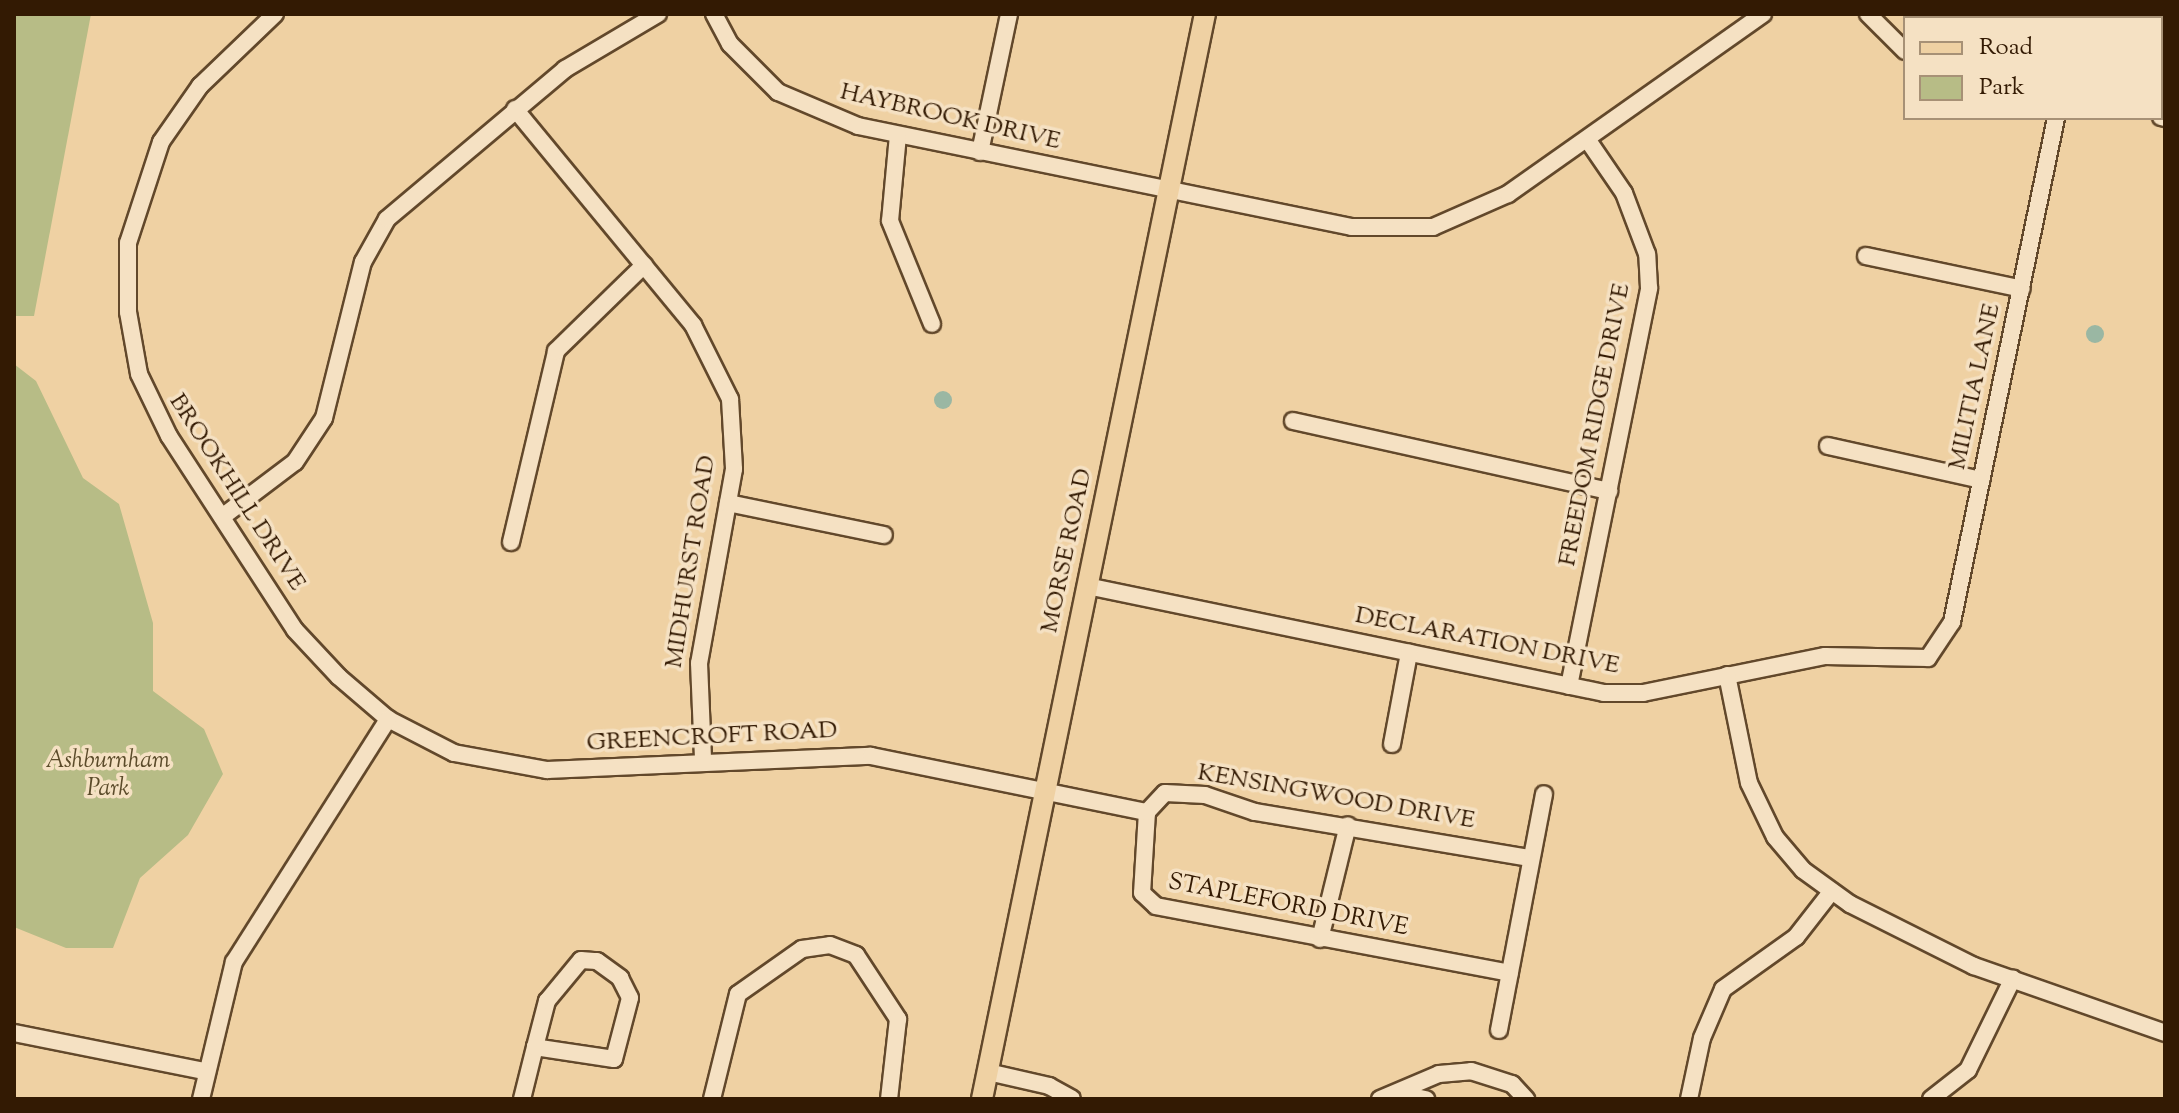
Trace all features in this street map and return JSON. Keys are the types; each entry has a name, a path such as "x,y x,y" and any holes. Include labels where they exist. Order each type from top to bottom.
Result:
{"main road":[{"name":"MORSE ROAD","path":"982,1099 1205,14"}],"street":[{"name":"BROOKHILL DRIVE","path":"275,14 200,86 161,142 128,243 128,312 139,374 222,517 295,630 388,719"},
{"path":"222,517 311,441 332,398 363,262 387,219 515,109 631,24 658,14"},
{"name":"HAYBROOK DRIVE","path":"714,14 730,44 778,92 898,135 1352,227 1433,227 1508,194 1763,14"},
{"path":"980,152 1009,14"},
{"path":"1868,14 1903,49"},
{"name":"MIDHURST ROAD","path":"515,109 693,325 730,399 734,469 699,663 703,760"},
{"name":"MILITIA LANE","path":"1928,658 1952,622 2056,120"},
{"path":"898,135 890,221 932,324"},
{"name":"FREEDOM RIDGE DRIVE","path":"1569,686 1649,288 1647,254 1624,193 1587,139"},
{"path":"1866,256 2022,289"},
{"path":"511,542 556,351 644,265"},
{"path":"1293,421 1609,491"},
{"path":"1828,446 1981,480"},
{"path":"728,503 884,535"},
{"name":"DECLARATION DRIVE","path":"1087,586 1569,686 1643,693 1825,656 1928,658"},
{"path":"1392,744 1409,653"},
{"path":"1727,675 1749,783 1775,837 1832,891 1942,952 2165,1033"},
{"path":"201,1099 204,1071 245,941 388,719"},
{"name":"GREENCROFT ROAD","path":"388,719 454,753 547,770 703,760 871,756 1045,791"},
{"path":"1045,791 1147,812"},
{"name":"KENSINGWOOD DRIVE","path":"1147,812 1165,793 1205,795 1255,812 1348,825 1531,858"},
{"path":"1499,1030 1544,794"},
{"name":"STAPLEFORD DRIVE","path":"1147,812 1141,882 1147,901 1320,939 1510,973"},
{"path":"1320,939 1348,825"},
{"path":"1689,1099 1702,1038 1723,989 1796,937 1832,891"},
{"path":"712,1099 738,994 802,949 830,945 856,955 898,1019 889,1099"},
{"path":"522,1099 535,1047 547,1001 581,960 597,961 620,978 630,998 614,1059 535,1047"},
{"path":"1931,1099 1968,1070 2013,978"},
{"path":"14,1033 204,1071"},
{"path":"1388,1096 1439,1074 1471,1071 1512,1084 1526,1099"},
{"path":"988,1072 1049,1086 1072,1099"},
{"path":"1388,1096 1426,1099"}],"green space":[{"path":"14,14 91,14 34,316 14,316"},
{"name":"Ashburnham Park","path":"14,364 36,381 83,478 119,504 153,623 153,691 204,729 223,774 188,835 140,878 113,948 66,948 14,927"}],"shaded area":[{"path":"2095,325 2104,334 2095,343 2086,334"},
{"path":"943,391 952,400 943,409 934,400"}]}
